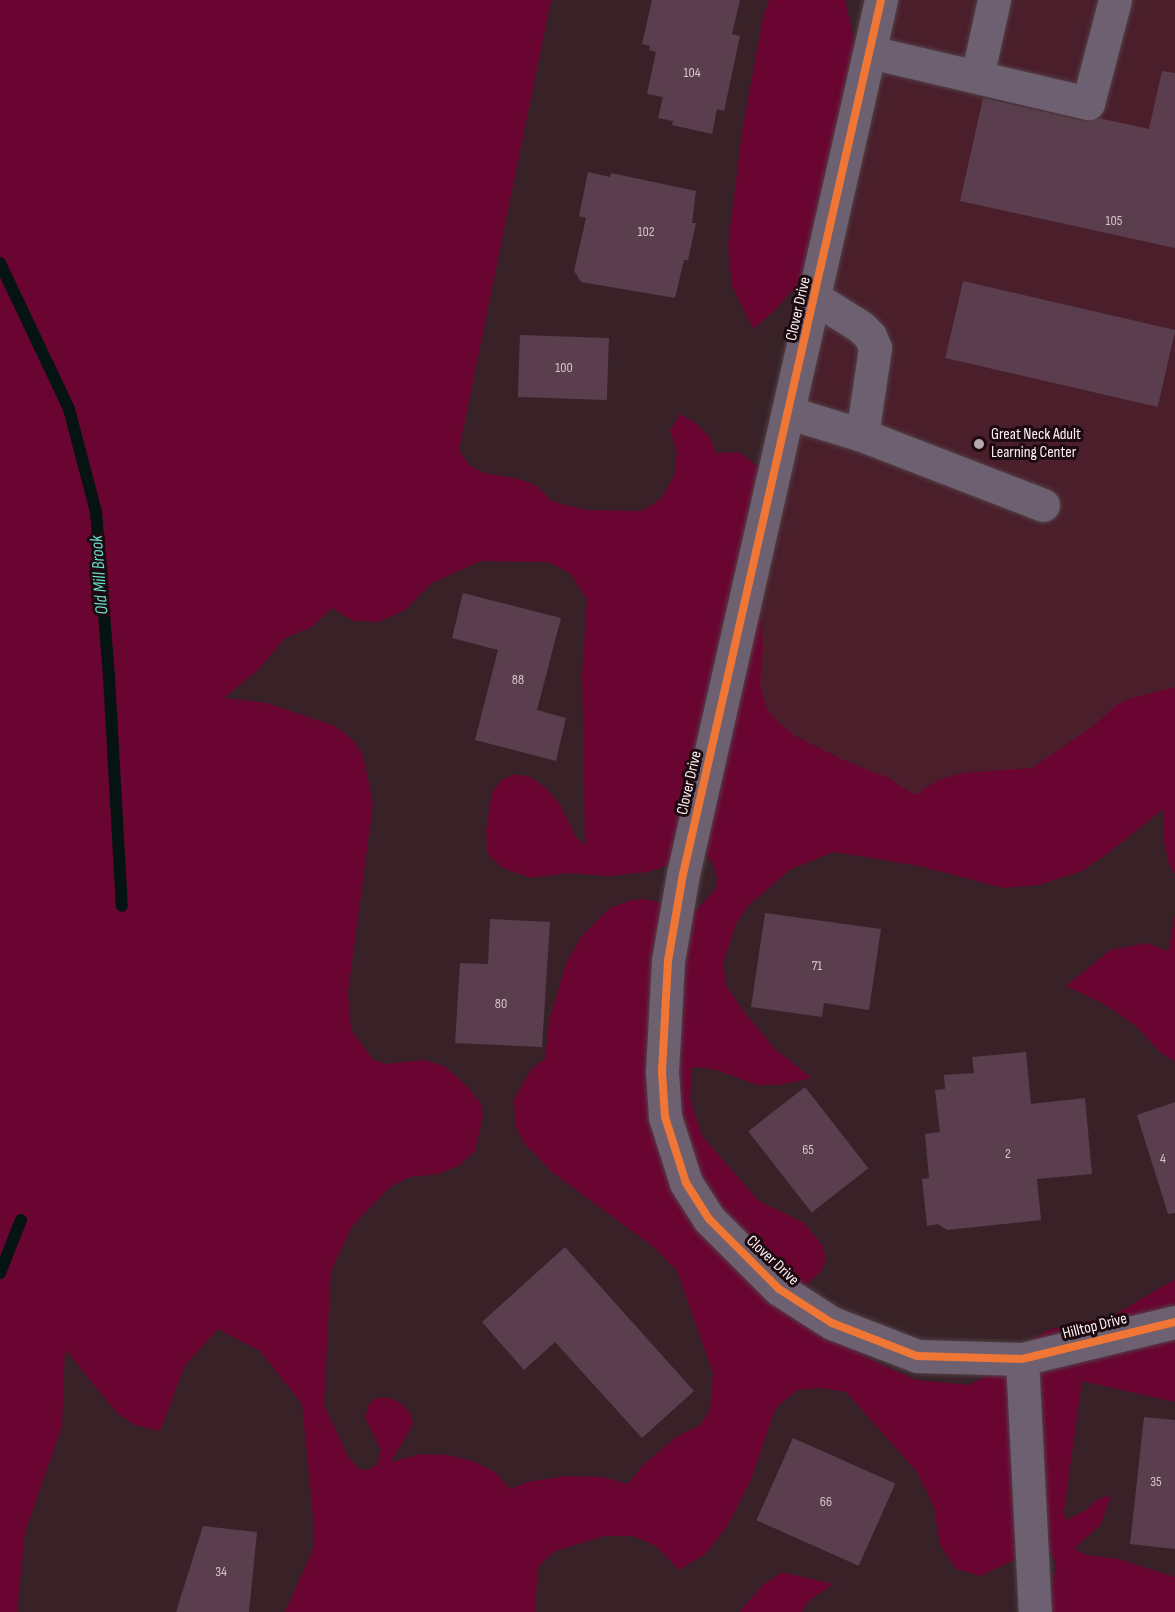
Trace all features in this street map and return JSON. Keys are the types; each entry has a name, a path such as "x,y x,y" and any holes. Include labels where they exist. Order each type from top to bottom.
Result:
{"street":[{"name":"Clover Drive","path":"881,0 790,413 683,874 668,961 662,1072 664,1117 686,1184 709,1219 779,1289 832,1323 917,1356 1022,1359"},
{"path":"977,77 994,0"},
{"path":"870,52 1088,103 1115,0"},
{"path":"815,298 861,327 870,336 875,348 862,435"},
{"path":"790,413 862,435 1043,505"},
{"name":"Hilltop Drive","path":"1022,1359 1175,1322"},
{"path":"1022,1359 1035,1612"}],"shaded area":[{"path":"0,0 551,0 459,450 469,465 484,473 519,479 537,486 551,501 585,510 641,511 661,499 674,476 677,453 670,430 680,414 697,424 711,439 716,453 739,452 783,486 785,502 775,550 759,586 763,649 760,683 766,707 775,719 795,736 850,763 887,777 915,795 938,780 963,773 1032,768 1095,725 1116,705 1128,699 1175,687 1175,874 1169,865 1163,837 1163,809 1082,871 1039,885 1004,888 919,866 834,852 791,869 749,905 736,924 723,963 726,985 744,1012 776,1050 812,1078 779,1085 758,1085 713,1069 692,1067 690,1099 702,1136 759,1201 804,1223 823,1246 826,1259 822,1270 805,1286 777,1300 817,1329 874,1361 916,1380 969,1385 1001,1368 1029,1341 1048,1330 1114,1315 1175,1279 1175,1402 1082,1381 1064,1511 1066,1520 1086,1510 1098,1499 1111,1495 1101,1524 1074,1549 1086,1555 1119,1559 1175,1577 1175,1612 1049,1612 1050,1592 1056,1568 1054,1559 1041,1537 1012,1561 980,1576 956,1569 940,1545 934,1507 917,1472 846,1392 820,1388 797,1390 775,1409 751,1480 728,1525 705,1554 679,1570 656,1546 633,1536 605,1536 555,1551 538,1567 535,1612 285,1612 313,1549 314,1527 302,1404 260,1351 218,1329 185,1365 160,1431 134,1425 116,1412 65,1349 62,1426 25,1532 17,1612 0,1612","holes":["481,561 548,562 570,573 587,599 582,672 585,846 576,837 559,803 546,788 530,777 515,774 502,780 492,792 486,830 487,853 501,867 530,878 568,873 608,876 648,872 704,853 712,862 717,877 716,889 694,912 645,899 632,900 610,908 581,937 566,963 549,1022 545,1059 531,1069 514,1099 515,1124 523,1142 553,1173 655,1248 677,1271 713,1373 710,1409 700,1425 676,1437 644,1464 628,1484 602,1477 566,1476 528,1482 510,1489 495,1472 475,1462 448,1455 421,1454 391,1462 413,1424 411,1414 402,1404 390,1398 376,1398 368,1406 365,1418 381,1450 377,1465 368,1470 359,1469 348,1457 324,1405 331,1271 352,1226 390,1187 410,1177 439,1174 460,1165 475,1151 483,1116 481,1104 466,1085 444,1066 424,1060 386,1064 372,1059 351,1029 348,993 373,804 363,755 353,740 335,726 267,703 224,698 257,671 285,638 312,627 332,608 353,621 379,622 405,610 432,583"]},
{"path":"769,0 845,0 854,40 847,123 806,275 775,310 753,329 732,286 728,246 742,132 763,17"},
{"name":"Great Neck Adult Learning Center","path":"881,0 1175,0 1175,756 699,830"},
{"path":"1175,914 1175,1062 1161,1053 1137,1027 1104,1004 1066,986 1110,950 1147,943 1168,951"},
{"path":"782,1572 833,1584 809,1601 801,1612 739,1612 763,1585"}],"building":[{"path":"652,0 740,0 732,34 740,36 724,111 717,109 712,134 672,125 673,121 658,118 663,97 647,94 656,52 649,50 650,46 642,44"},
{"path":"1162,71 1175,73 1175,248 960,201 983,98 1084,121 1099,118 1149,129"},
{"path":"588,172 610,177 611,173 696,191 692,223 696,223 688,260 684,260 675,298 581,282 574,271 586,218 579,216"},
{"path":"963,281 1175,330 1158,407 945,358"},
{"path":"520,335 609,338 607,400 518,397"},
{"path":"463,593 561,618 537,710 566,718 556,761 475,740 498,650 452,638"},
{"path":"765,913 881,929 869,1010 824,1003 822,1017 751,1007"},
{"path":"490,919 550,922 542,1047 455,1043 460,963 488,964"},
{"path":"1026,1052 1031,1104 1085,1098 1092,1174 1037,1179 1041,1220 947,1230 938,1224 927,1226 922,1179 929,1178 925,1134 940,1132 935,1090 945,1089 944,1075 974,1073 972,1057"},
{"path":"805,1087 868,1168 812,1212 748,1131"},
{"path":"1175,1102 1175,1213 1168,1214 1137,1115"},
{"path":"565,1247 694,1391 642,1438 555,1342 524,1370 482,1322"},
{"path":"1144,1417 1175,1420 1175,1549 1130,1544"},
{"path":"793,1438 895,1484 859,1566 756,1520"},
{"path":"203,1526 257,1532 249,1612 176,1612"}],"waterway":[{"name":"Old Mill Brook","path":"0,263 69,409 96,512 109,677 122,906"},
{"name":"Old Mill Brook","path":"0,1273 21,1220"}],"cycle path":[{"path":"881,0 683,874 668,961 662,1072 665,1117 686,1183 709,1219 779,1289 832,1323 917,1356 1022,1359 1175,1322"}],"place":[{"name":"Great Neck Adult Learning Center","path":"979,444"}]}
